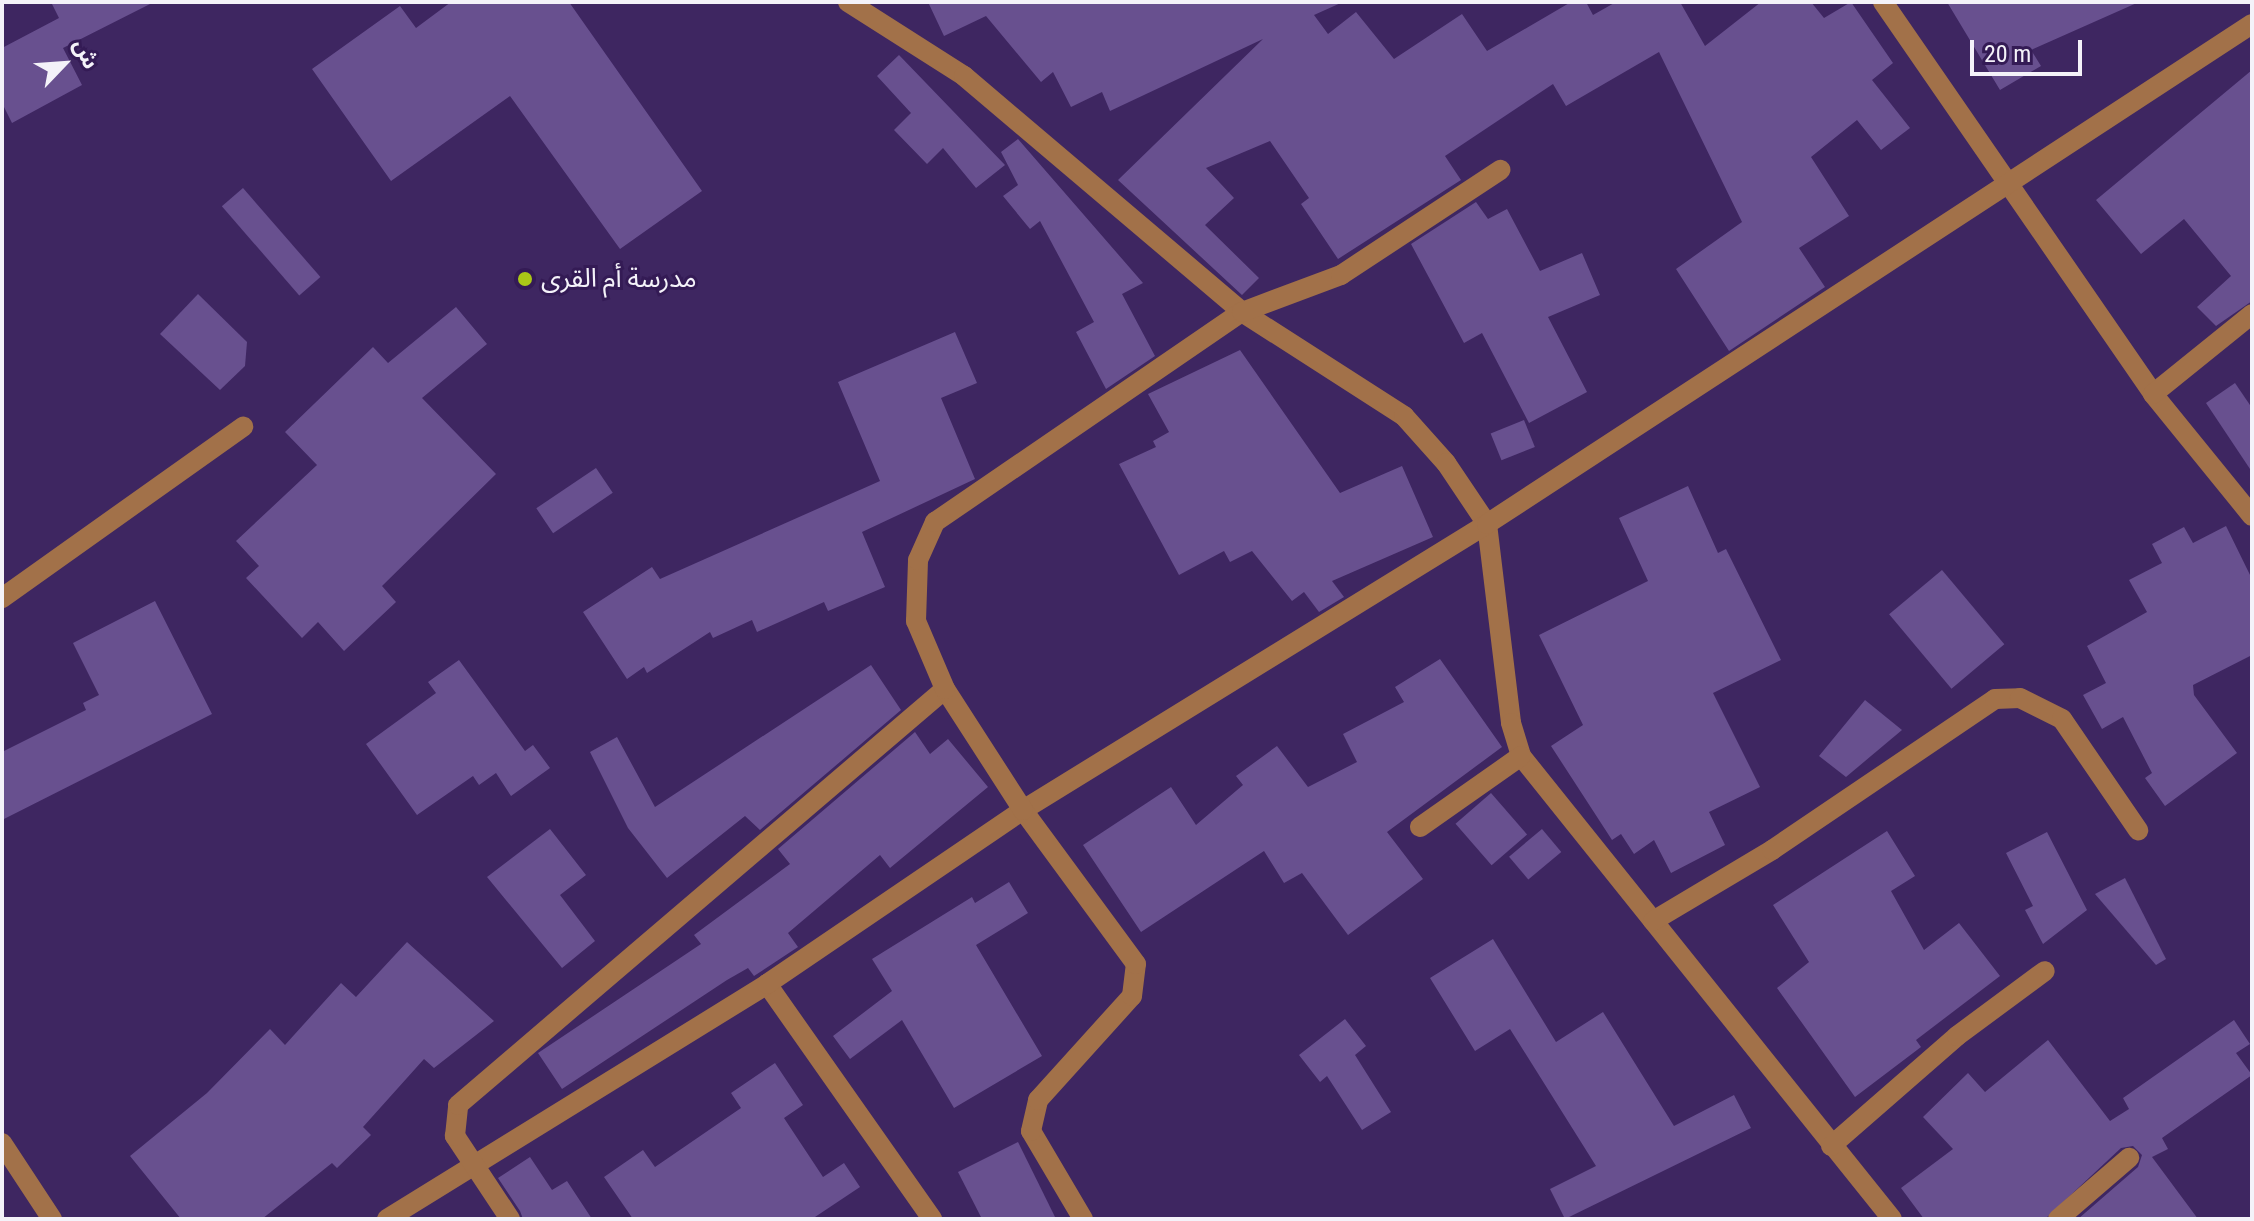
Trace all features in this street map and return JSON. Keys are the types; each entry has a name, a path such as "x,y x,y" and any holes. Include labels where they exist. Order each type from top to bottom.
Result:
{"street":[{"path":"848,2 1014,115 1242,312 1404,416 1487,524 1511,723 1521,756 1892,1219"},
{"path":"1883,2 2153,394 2252,516"},
{"path":"387,1219 767,984 1023,810 1487,524 2010,187 2252,24"},
{"path":"1083,1219 1031,1131 1038,1100 1132,996 1136,964 1023,810 945,689 916,621 918,560 935,522 1242,312 1341,275 1500,170"},
{"path":"2153,394 2252,314"},
{"path":"2,598 243,427"},
{"path":"510,1219 455,1136 458,1105 945,689"},
{"path":"1653,921 1772,850 1995,699 2020,698 2062,719 2138,830"},
{"path":"1420,827 1521,756"},
{"path":"1831,1146 1957,1036 2045,971"},
{"path":"767,984 932,1219"},
{"path":"2,1143 52,1219"},
{"path":"2058,1219 2129,1158"}],"building":[{"path":"51,2 154,2 63,48 82,85 12,123 2,103 2,48 59,18"},
{"path":"451,2 569,2 702,191 620,249 510,96 391,181 312,69 400,6 416,28"},
{"path":"928,2 1343,2 1314,15 1328,34 1356,12 1394,59 1462,14 1487,51 1571,2 1586,2 1593,15 1616,2 1680,2 1705,46 1761,2 1811,2 1824,18 1851,2 1893,63 1872,80 1910,128 1881,150 1857,120 1811,157 1849,216 1799,248 1825,287 1729,351 1676,269 1742,222 1659,52 1566,106 1553,84 1445,156 1461,180 1338,259 1301,204 1309,198 1270,141 1206,168 1234,198 1205,225 1259,278 1242,295 1118,180 1263,39 1110,111 1102,92 1071,107 1053,72 1041,82 986,16 944,36"},
{"path":"1947,2 2139,2 2031,50 2041,66 2000,90"},
{"path":"899,55 1005,165 976,188 943,148 927,164 894,130 911,113 877,76"},
{"path":"2252,70 2252,301 2216,326 2197,307 2231,276 2184,219 2141,254 2096,200"},
{"path":"1018,139 1143,283 1122,294 1155,356 1106,389 1076,332 1094,322 1040,221 1030,229 1003,196 1018,185 1001,152"},
{"path":"243,188 320,277 299,295 222,206"},
{"path":"1476,202 1488,219 1507,209 1540,271 1582,253 1600,295 1548,317 1587,392 1529,423 1482,333 1464,343 1411,244"},
{"path":"198,294 247,342 245,366 220,390 160,334"},
{"path":"456,307 487,344 422,398 496,474 382,586 396,602 344,651 318,622 302,638 246,578 259,566 236,541 317,465 285,432 373,347 388,363"},
{"path":"955,332 977,383 941,398 975,479 862,532 885,587 828,611 824,602 757,632 752,620 713,638 710,632 647,673 644,667 627,679 583,612 652,567 660,579 880,481 838,382"},
{"path":"1240,350 1340,493 1402,466 1433,537 1332,581 1344,597 1319,612 1304,592 1292,601 1252,551 1230,562 1224,551 1179,575 1119,464 1156,447 1153,441 1169,432 1148,394"},
{"path":"2235,383 2252,408 2252,472 2206,403"},
{"path":"1524,420 1535,447 1501,460 1491,433"},
{"path":"596,468 613,493 553,533 536,508"},
{"path":"1688,486 1718,553 1726,549 1781,660 1713,693 1760,787 1709,812 1725,845 1671,873 1654,840 1634,854 1621,834 1612,840 1551,746 1583,725 1539,635 1648,581 1619,518"},
{"path":"2226,526 2252,579 2252,655 2193,685 2194,695 2237,753 2165,806 2145,778 2152,773 2123,717 2102,729 2083,695 2106,683 2087,646 2147,612 2129,580 2162,563 2152,544 2184,527 2193,543"},
{"path":"1942,570 2004,644 1951,689 1889,614"},
{"path":"155,601 212,714 2,820 2,752 86,710 83,703 99,695 73,643"},
{"path":"1440,659 1502,747 1387,832 1423,879 1348,935 1302,873 1284,883 1264,851 1141,932 1083,845 1171,787 1196,825 1243,785 1236,776 1277,746 1308,787 1357,762 1343,734 1404,702 1395,687"},
{"path":"459,660 525,751 533,745 550,768 511,796 496,773 479,785 473,776 417,815 366,744 436,693 428,682"},
{"path":"871,665 901,710 760,830 745,816 667,878 628,828 590,752 617,737 655,807"},
{"path":"1865,700 1902,730 1846,777 1819,756"},
{"path":"915,732 930,754 948,739 988,787 890,868 880,855 788,933 798,947 754,976 748,968 727,980 562,1089 538,1053 701,944 694,935 790,864 778,849"},
{"path":"1491,793 1527,835 1492,865 1456,824"},
{"path":"550,829 586,875 560,895 595,941 562,968 487,877"},
{"path":"1542,829 1561,852 1528,880 1509,857"},
{"path":"1887,831 1915,876 1891,891 1924,950 1959,923 2000,976 1916,1040 1921,1047 1855,1097 1777,988 1809,962 1773,905"},
{"path":"2047,832 2087,910 2043,944 2025,910 2033,906 2006,853"},
{"path":"2125,878 2166,959 2156,965 2095,894"},
{"path":"1009,882 1028,913 976,945 1042,1056 954,1108 902,1020 850,1059 833,1036 892,991 872,959 972,897 975,903"},
{"path":"1493,939 1556,1042 1603,1012 1674,1126 1734,1095 1751,1128 1565,1219 1550,1189 1596,1166 1510,1029 1475,1051 1430,978"},
{"path":"407,942 494,1021 434,1068 424,1059 363,1127 371,1135 337,1168 332,1163 262,1219 181,1219 130,1156 207,1093 270,1029 285,1045 341,983 356,997"},
{"path":"1345,1019 1366,1046 1355,1055 1391,1112 1362,1130 1327,1076 1320,1082 1299,1055"},
{"path":"2234,1020 2250,1044 2236,1053 2252,1075 2162,1138 2168,1149 2152,1157 2198,1219 2078,1219 2138,1167 2142,1155 2133,1146 2121,1148 2045,1219 1924,1219 1901,1188 1953,1149 1923,1117 1968,1073 1985,1092 2048,1040 2110,1121 2129,1109 2123,1098"},
{"path":"775,1063 803,1105 784,1118 823,1177 844,1163 860,1187 812,1219 633,1219 604,1177 643,1150 655,1167 741,1108 731,1093"},
{"path":"1018,1142 1056,1219 982,1219 958,1172"},
{"path":"530,1157 552,1190 567,1181 592,1219 523,1219 498,1178"}],"place":[{"name":"مدرسة أم القرى","path":"525,279"}]}
